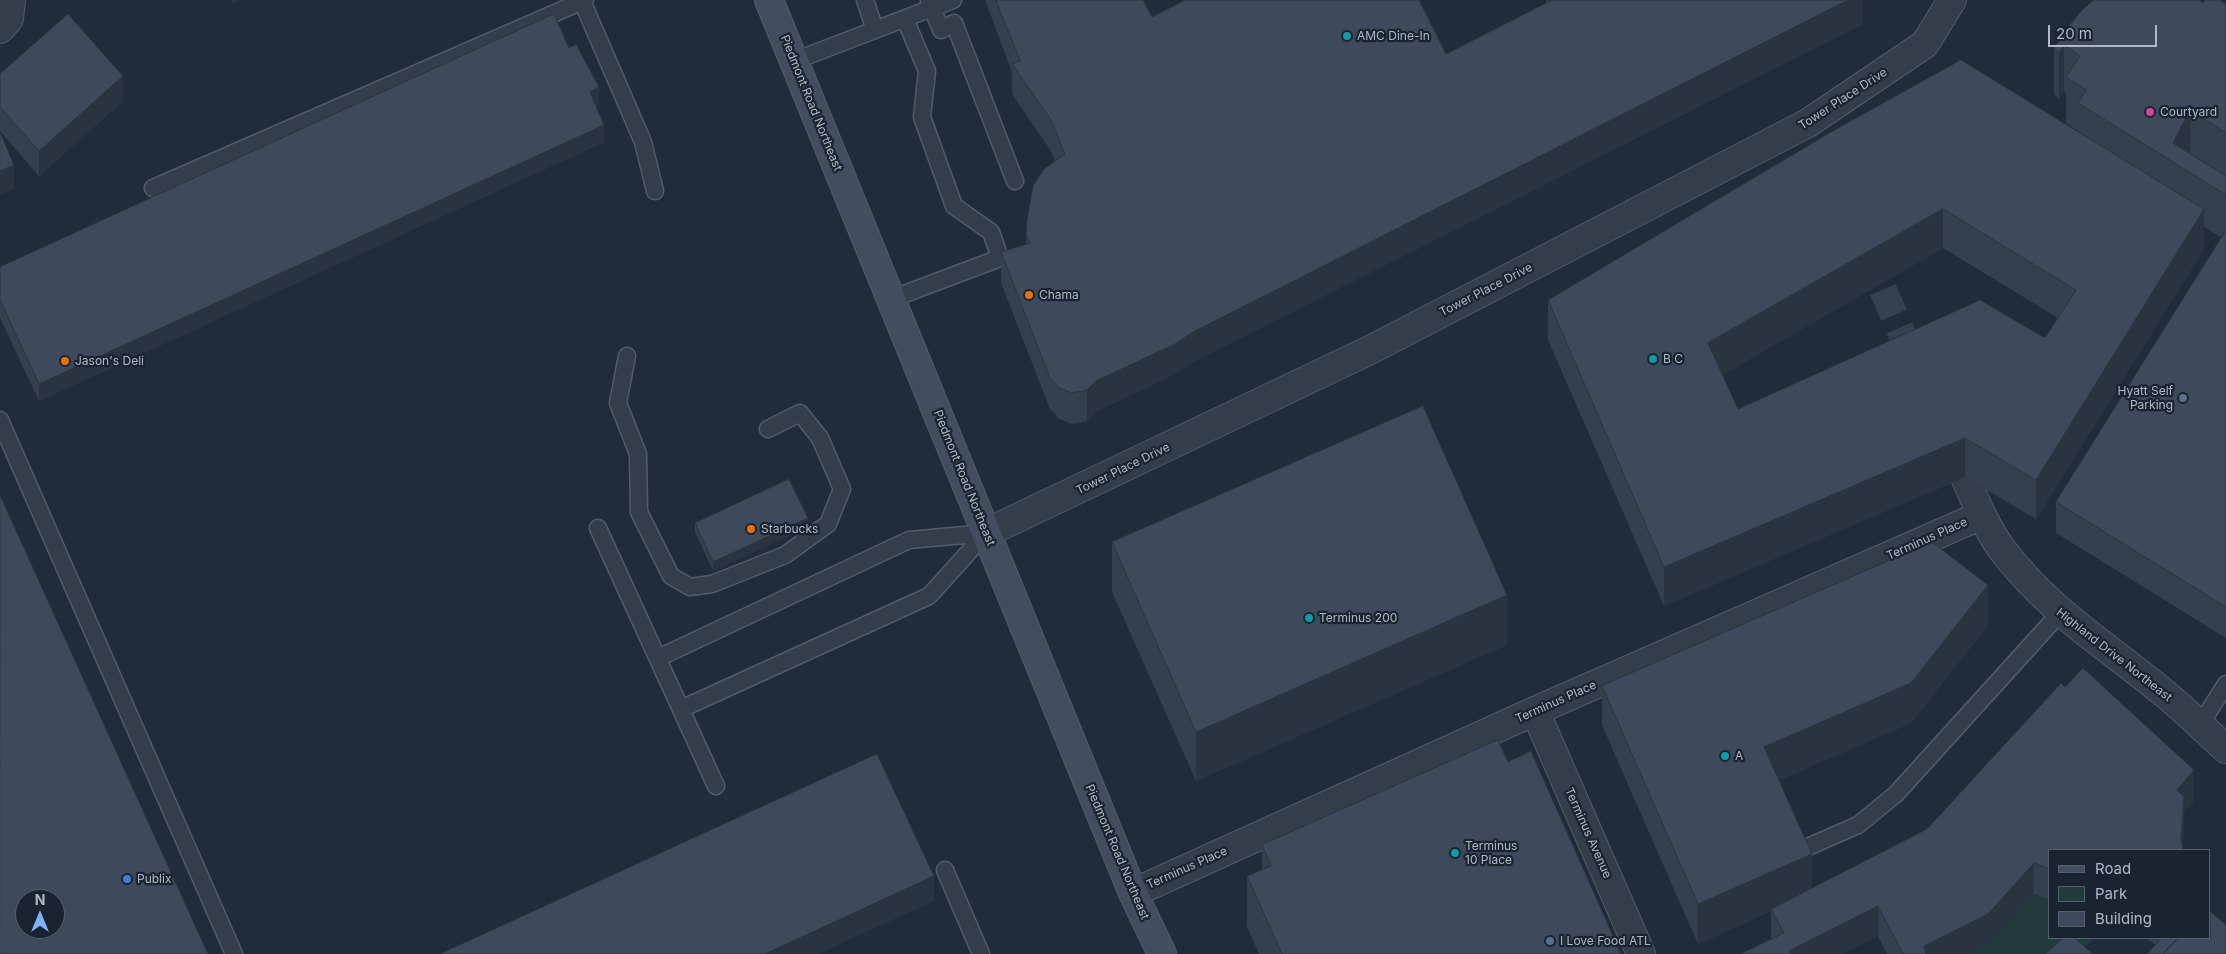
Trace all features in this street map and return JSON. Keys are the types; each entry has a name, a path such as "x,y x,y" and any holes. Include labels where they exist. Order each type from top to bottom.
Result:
{"main road":[{"name":"Piedmont Road Northeast","path":"769,0 1133,892 1162,954"}],"street":[{"path":"0,29 9,19 11,0"},
{"name":"Tower Place Drive","path":"986,532 1370,350 1814,134 1925,44 1952,0"},
{"name":"Highland Drive Northeast","path":"1964,477 1982,515 2001,548 2030,583 2060,613 2164,693 2226,749"},
{"name":"Terminus Place","path":"1133,892 1535,711 1982,515"},
{"name":"Terminus Avenue","path":"1535,711 1641,954"}],"lane":[{"path":"794,61 905,19 930,4 953,0"},
{"path":"153,188 583,1 643,142 655,191"},
{"path":"866,2 875,30"},
{"path":"930,4 941,30 954,24 1015,181"},
{"path":"891,299 1000,258 991,232 954,206 922,117 927,71 905,19"},
{"path":"627,356 618,403 638,454 639,512 671,576 690,587 712,584 785,555 828,524 842,489 820,438 800,413 768,429"},
{"path":"0,420 234,954"},
{"path":"598,528 716,786"},
{"path":"658,658 909,540 986,532"},
{"path":"681,709 929,596 986,532"},
{"path":"1794,853 1858,825 1896,794 2060,613"},
{"path":"2200,726 2226,684"},
{"path":"945,870 982,954"}],"green space":[{"path":"2034,894 2048,899 2048,939 2093,939 2079,954 1970,954 1988,945"}],"building":[{"path":"996,0 1143,0 1152,17 1185,0 1419,0 1446,54 1552,0 1848,0 1193,332 1175,344 1096,381 1087,390 1072,393 1059,388 1050,378 1001,252 1030,243 1026,235 1033,186 1044,169 1065,154 1051,120 1012,64 1020,61"},
{"name":"Courtyard","path":"2094,0 2199,0 2203,3 2205,0 2220,0 2226,4 2226,133 2190,110 2173,143 2226,176 2226,195 2078,103 2086,90 2066,77 2080,56 2064,45 2059,53 2054,48 2082,10"},
{"path":"68,14 123,76 39,151 0,107 0,74"},
{"path":"554,14 569,48 576,44 599,87 590,92 604,125 39,384 0,300 0,267"},
{"name":"B C","path":"1961,60 2204,209 2036,480 1965,438 1664,567 1548,300 1831,132","holes":["1943,209 2076,290 2045,338 1980,300 1738,409 1708,343"]},
{"path":"0,132 14,165 0,171"},
{"name":"Hyatt Self Parking","path":"2226,233 2226,607 2056,502"},
{"name":"Terminus 200","path":"1423,406 1507,595 1196,732 1112,542"},
{"name":"Starbucks","path":"789,479 808,518 713,562 695,523"},
{"path":"0,495 208,954 0,954"},
{"name":"A","path":"1932,542 1988,585 1911,683 1764,747 1812,854 1698,904 1602,686"},
{"path":"2083,668 2194,770 2177,790 2184,797 2181,839 2183,849 2048,849 2048,868 2034,863 1988,914 1924,946 1926,954 1903,954 1878,906 1789,951 1791,954 1740,954 1784,933 1771,909 1927,829 2061,683 2065,687"},
{"name":"Terminus 10 Place","path":"1498,740 1508,762 1531,751 1621,954 1282,954 1247,876 1271,866 1262,845"},
{"path":"877,754 934,876 765,954 440,954"},
{"path":"2211,912 2226,925 2226,954 2163,954 2177,939 2211,939"},
{"path":"2063,939 2076,939 2093,954 2045,954"},
{"path":"2161,939 2177,939 2163,954 2147,954"}],"tunnel":[{"path":"1866,251 1918,370"}],"place":[{"name":"AMC Dine-In","path":"1347,36"},
{"name":"Courtyard","path":"2150,112"},
{"name":"Chama","path":"1029,295"},
{"name":"B C","path":"1653,359"},
{"name":"Jason's Deli","path":"65,361"},
{"name":"Hyatt Self Parking","path":"2183,398"},
{"name":"Starbucks","path":"751,529"},
{"name":"Terminus 200","path":"1309,618"},
{"name":"A","path":"1725,756"},
{"name":"Terminus 10 Place","path":"1455,853"},
{"name":"Publix","path":"127,879"},
{"name":"I Love Food ATL","path":"1550,941"}]}
